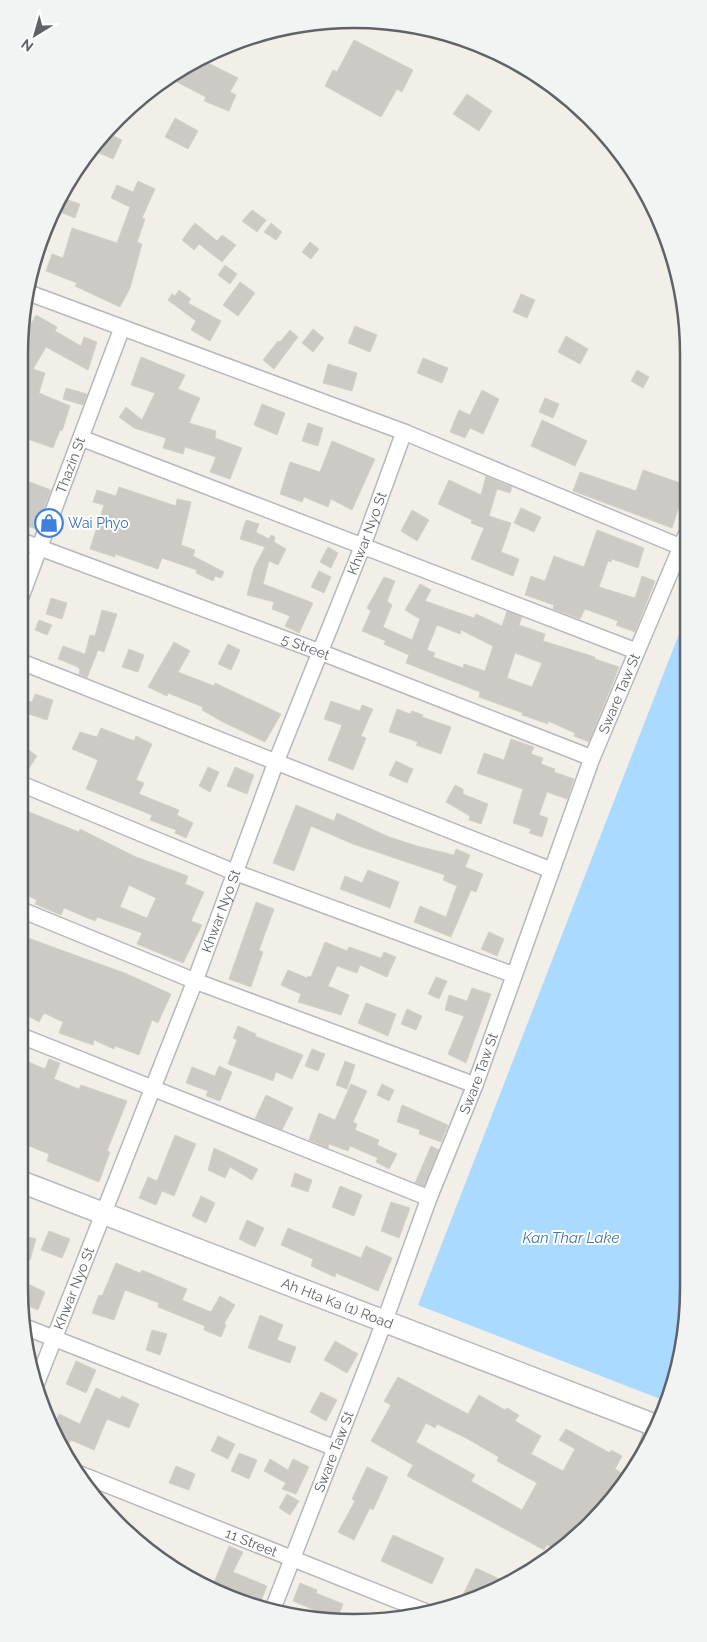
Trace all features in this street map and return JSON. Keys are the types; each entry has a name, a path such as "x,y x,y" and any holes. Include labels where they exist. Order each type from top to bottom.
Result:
{"street":[{"path":"33,295 404,432 680,539"},
{"name":"Thazin St","path":"28,579 122,328"},
{"name":"Khwar Nyo St","path":"40,1376 195,980 276,762 363,545 404,432"},
{"path":"80,438 636,651"},
{"name":"5 Street","path":"28,543 320,652 592,758"},
{"name":"Sware Taw St","path":"274,1604 429,1198 475,1085 592,758 680,550"},
{"path":"28,666 551,870"},
{"path":"28,787 234,872 514,976"},
{"path":"28,913 195,980 475,1085"},
{"path":"28,1039 429,1198"},
{"name":"Ah Hta Ka (1) Road","path":"28,1184 650,1424"},
{"path":"30,1329 335,1448"},
{"name":"11 Street","path":"87,1477 417,1608"}],"water":[{"name":"Kan Thar Lake","path":"680,631 680,1288 677,1331 668,1373 660,1399 418,1305"}],"building":[{"path":"354,40 413,70 402,92 397,89 381,117 325,86 333,70 337,72"},
{"path":"207,62 238,78 230,92 236,95 229,111 204,101 206,97 174,81"},
{"path":"467,94 492,111 479,131 453,114"},
{"path":"175,118 198,131 188,149 165,137"},
{"path":"112,135 122,140 113,159 97,152"},
{"path":"138,181 155,189 142,218 145,219 137,242 142,244 130,288 120,307 75,286 77,283 46,271 52,254 63,258 72,228 117,243 130,207 111,198 117,185 133,192"},
{"path":"66,199 80,204 75,218 60,212"},
{"path":"252,210 266,220 257,232 242,221"},
{"path":"195,223 217,241 222,235 236,245 222,262 199,244 194,250 182,240"},
{"path":"271,223 282,232 276,240 264,232"},
{"path":"310,242 319,249 311,259 302,252"},
{"path":"225,265 237,274 230,284 218,275"},
{"path":"240,282 255,293 238,316 223,305"},
{"path":"179,290 191,299 188,303 221,321 210,341 191,330 196,321 168,300 172,294 175,296"},
{"path":"521,294 535,300 527,318 513,312"},
{"path":"36,315 57,327 55,331 81,346 84,337 97,342 88,370 46,347 33,369 45,373 39,393 70,406 62,431 60,430 53,448 28,439 28,328"},
{"path":"355,326 377,335 370,352 348,343"},
{"path":"313,329 324,338 313,352 302,343"},
{"path":"290,330 298,337 274,369 263,360 278,341 280,342"},
{"path":"566,336 588,349 580,364 558,352"},
{"path":"141,357 185,375 178,389 200,398 189,423 216,431 215,438 242,448 230,479 210,472 216,457 185,447 183,454 163,448 166,438 134,428 119,417 126,407 142,420 155,393 131,385"},
{"path":"423,358 448,368 442,383 417,373"},
{"path":"328,364 357,373 352,391 323,383"},
{"path":"637,370 649,377 643,388 631,381"},
{"path":"66,388 87,394 83,405 63,399"},
{"path":"482,390 499,399 483,434 470,428 465,438 450,432 459,410 470,415"},
{"path":"545,398 559,404 553,418 539,412"},
{"path":"262,404 285,413 277,435 254,425"},
{"path":"542,420 587,441 575,466 531,446"},
{"path":"308,423 323,428 318,446 302,441"},
{"path":"332,441 375,459 352,510 331,499 328,507 304,497 302,502 280,494 290,462 320,472"},
{"path":"643,470 680,483 680,503 672,528 573,491 580,472 636,491"},
{"path":"486,476 512,487 510,493 497,489 489,516 511,523 501,552 519,559 513,576 471,559 484,528 471,523 472,520 438,504 449,480 481,495"},
{"path":"30,482 51,490 36,529 28,526 28,488"},
{"path":"119,487 176,506 177,499 191,502 181,545 195,550 193,556 224,572 221,578 215,576 213,581 196,573 197,570 162,558 158,569 115,554 115,557 90,549 104,505 93,502 97,490 116,496"},
{"path":"521,508 541,517 534,532 514,523"},
{"path":"412,510 429,520 417,541 401,531"},
{"path":"246,520 259,524 256,532 269,539 271,535 275,537 274,542 286,549 278,565 269,561 263,584 313,603 299,633 285,626 290,616 272,609 274,602 247,595 254,568 265,547 240,539"},
{"path":"597,530 644,548 638,568 612,559 611,562 608,561 599,587 635,598 642,576 655,581 635,632 616,625 618,621 585,609 580,619 553,609 554,605 525,595 531,576 545,581 554,556 584,567"},
{"path":"328,547 338,553 331,568 320,562"},
{"path":"319,571 331,577 324,593 311,587"},
{"path":"384,577 395,581 387,601 392,605 383,627 412,640 420,619 405,610 420,584 431,590 425,601 474,618 476,614 502,626 507,611 522,617 519,625 545,634 543,641 595,657 595,659 619,667 589,742 574,736 575,733 548,721 548,724 522,715 523,713 479,697 480,692 406,663 409,655 384,644 386,641 362,631 371,611 367,608","holes":["437,625 460,634 461,630 493,646 485,671 464,664 463,668 433,657 435,653 427,650","515,653 542,663 532,687 507,678"]},
{"path":"51,598 67,603 62,619 46,614"},
{"path":"102,610 117,614 104,652 98,650 87,678 79,674 80,669 76,666 58,659 63,646 85,654 90,635 95,636"},
{"path":"39,620 52,625 47,635 35,630"},
{"path":"174,642 190,651 178,672 214,686 215,683 281,714 265,742 223,722 202,710 203,707 168,693 167,696 148,687"},
{"path":"228,644 240,650 231,670 218,664"},
{"path":"129,649 144,655 138,672 122,667"},
{"path":"35,694 53,700 47,720 28,714 28,700 32,702"},
{"path":"331,701 360,711 362,705 373,709 361,736 366,738 353,770 328,760 342,725 324,719"},
{"path":"397,709 410,714 412,711 423,715 422,717 451,727 441,754 416,745 418,742 389,732"},
{"path":"101,728 134,741 136,736 152,744 136,780 144,783 139,794 179,810 177,815 193,823 186,838 175,833 176,830 150,820 152,815 86,789 98,760 72,749 80,732 97,737"},
{"path":"511,739 534,747 531,754 543,758 541,764 555,769 554,772 574,779 567,799 547,792 539,815 548,818 542,837 529,833 531,829 513,823 523,789 477,773 484,753 504,760"},
{"path":"28,750 37,756 28,770"},
{"path":"396,761 413,769 407,783 389,775"},
{"path":"208,767 219,772 210,792 199,786"},
{"path":"235,767 254,775 247,794 227,786"},
{"path":"455,785 463,789 463,794 488,804 481,824 469,820 470,816 446,802"},
{"path":"296,805 334,821 337,813 389,837 417,846 454,855 456,849 470,855 465,867 483,874 476,892 471,890 451,937 414,922 420,906 446,917 457,886 443,880 445,875 353,844 311,826 294,871 273,863"},
{"path":"28,812 79,832 80,829 136,857 188,876 185,884 204,892 191,921 202,925 183,963 137,944 142,933 97,917 95,921 64,908 61,915 35,904 37,900 28,896","holes":["129,885 156,898 147,918 120,907"]},
{"path":"368,870 399,882 390,908 340,889 345,876 362,883"},
{"path":"256,902 274,909 259,950 263,952 251,987 229,979"},
{"path":"489,932 504,939 497,956 481,949"},
{"path":"28,938 127,974 171,994 158,1023 152,1020 139,1055 115,1046 114,1049 94,1040 93,1045 59,1033 63,1022 44,1013 39,1022 28,1016"},
{"path":"325,942 347,951 349,947 381,958 384,952 396,957 387,977 360,965 357,973 337,966 328,986 349,995 341,1015 298,1002 301,994 281,985 288,970 307,978 308,976 311,977"},
{"path":"436,977 447,981 439,999 428,994"},
{"path":"472,988 491,994 466,1063 448,1054 464,1016 445,1010 449,995 467,1001"},
{"path":"366,1003 396,1014 388,1036 358,1023"},
{"path":"407,1009 422,1016 416,1030 401,1024"},
{"path":"238,1026 256,1034 255,1036 303,1055 292,1079 276,1072 273,1081 228,1064 237,1040 233,1038"},
{"path":"312,1049 325,1054 318,1071 305,1066"},
{"path":"49,1059 60,1063 54,1079 79,1089 81,1085 127,1101 107,1151 110,1152 99,1182 47,1161 49,1154 28,1146 28,1062 45,1069"},
{"path":"345,1061 355,1065 347,1089 336,1085"},
{"path":"219,1066 232,1072 220,1101 206,1096 208,1091 186,1083 192,1067 215,1076"},
{"path":"351,1084 367,1091 353,1122 357,1124 355,1130 379,1140 377,1145 397,1154 389,1169 376,1162 378,1158 350,1146 348,1151 329,1144 328,1148 309,1140 319,1113 335,1120"},
{"path":"382,1084 394,1090 389,1101 377,1095"},
{"path":"266,1095 293,1108 282,1130 255,1119"},
{"path":"402,1105 448,1125 441,1142 419,1134 420,1130 397,1122"},
{"path":"175,1135 196,1144 174,1196 162,1191 156,1205 139,1198 148,1177 157,1181"},
{"path":"431,1146 439,1150 424,1186 415,1183"},
{"path":"214,1148 258,1169 252,1180 230,1167 225,1178 208,1170"},
{"path":"295,1173 312,1180 308,1192 291,1186"},
{"path":"340,1186 362,1195 354,1216 332,1207"},
{"path":"201,1196 215,1203 206,1223 192,1216"},
{"path":"391,1202 410,1208 399,1238 381,1231"},
{"path":"247,1220 264,1228 255,1247 239,1239"},
{"path":"288,1228 361,1258 366,1246 392,1258 378,1291 336,1273 335,1277 311,1266 313,1259 281,1245"},
{"path":"49,1231 70,1239 62,1258 41,1250"},
{"path":"28,1237 36,1239 30,1260 28,1259"},
{"path":"116,1263 140,1273 142,1270 187,1289 182,1300 211,1312 220,1296 235,1305 224,1324 226,1325 221,1337 204,1330 205,1326 158,1307 159,1303 125,1290 114,1320 92,1313 99,1295 102,1296"},
{"path":"28,1284 45,1292 38,1310 28,1306"},
{"path":"260,1315 283,1325 277,1340 296,1347 290,1363 248,1348"},
{"path":"152,1330 167,1334 160,1355 146,1350"},
{"path":"335,1341 358,1354 347,1373 324,1360"},
{"path":"76,1361 96,1370 86,1393 66,1384"},
{"path":"398,1377 468,1414 479,1395 505,1410 507,1408 519,1415 515,1421 541,1436 531,1454 563,1471 575,1449 559,1440 566,1429 610,1453 611,1450 622,1456 615,1469 622,1473 584,1519 552,1547 547,1545 544,1550 407,1476 413,1465 371,1441 391,1405 384,1401","holes":["426,1423 435,1428 437,1424 499,1457 497,1461 537,1483 522,1510 471,1481 475,1475 416,1442"]},
{"path":"96,1388 120,1399 122,1396 139,1404 129,1428 107,1419 94,1450 71,1440 68,1446 56,1421 59,1414 80,1424"},
{"path":"321,1392 337,1400 326,1421 310,1412"},
{"path":"218,1436 235,1444 228,1459 211,1451"},
{"path":"239,1453 257,1460 249,1479 231,1471"},
{"path":"270,1459 288,1470 293,1459 309,1467 296,1494 282,1489 286,1483 264,1471"},
{"path":"176,1466 195,1474 189,1490 169,1483"},
{"path":"367,1467 388,1477 373,1510 370,1508 354,1540 338,1532 355,1501 352,1499"},
{"path":"287,1494 299,1501 290,1515 279,1508"},
{"path":"393,1535 444,1558 432,1584 381,1561"},
{"path":"229,1546 243,1552 233,1572 267,1586 261,1601 214,1583"},
{"path":"476,1568 501,1580 478,1590 463,1595"},
{"path":"300,1583 317,1590 316,1593 343,1604 339,1614 332,1614 321,1613 293,1601"}],"place":[{"name":"Wai Phyo","path":"49,523"}]}
